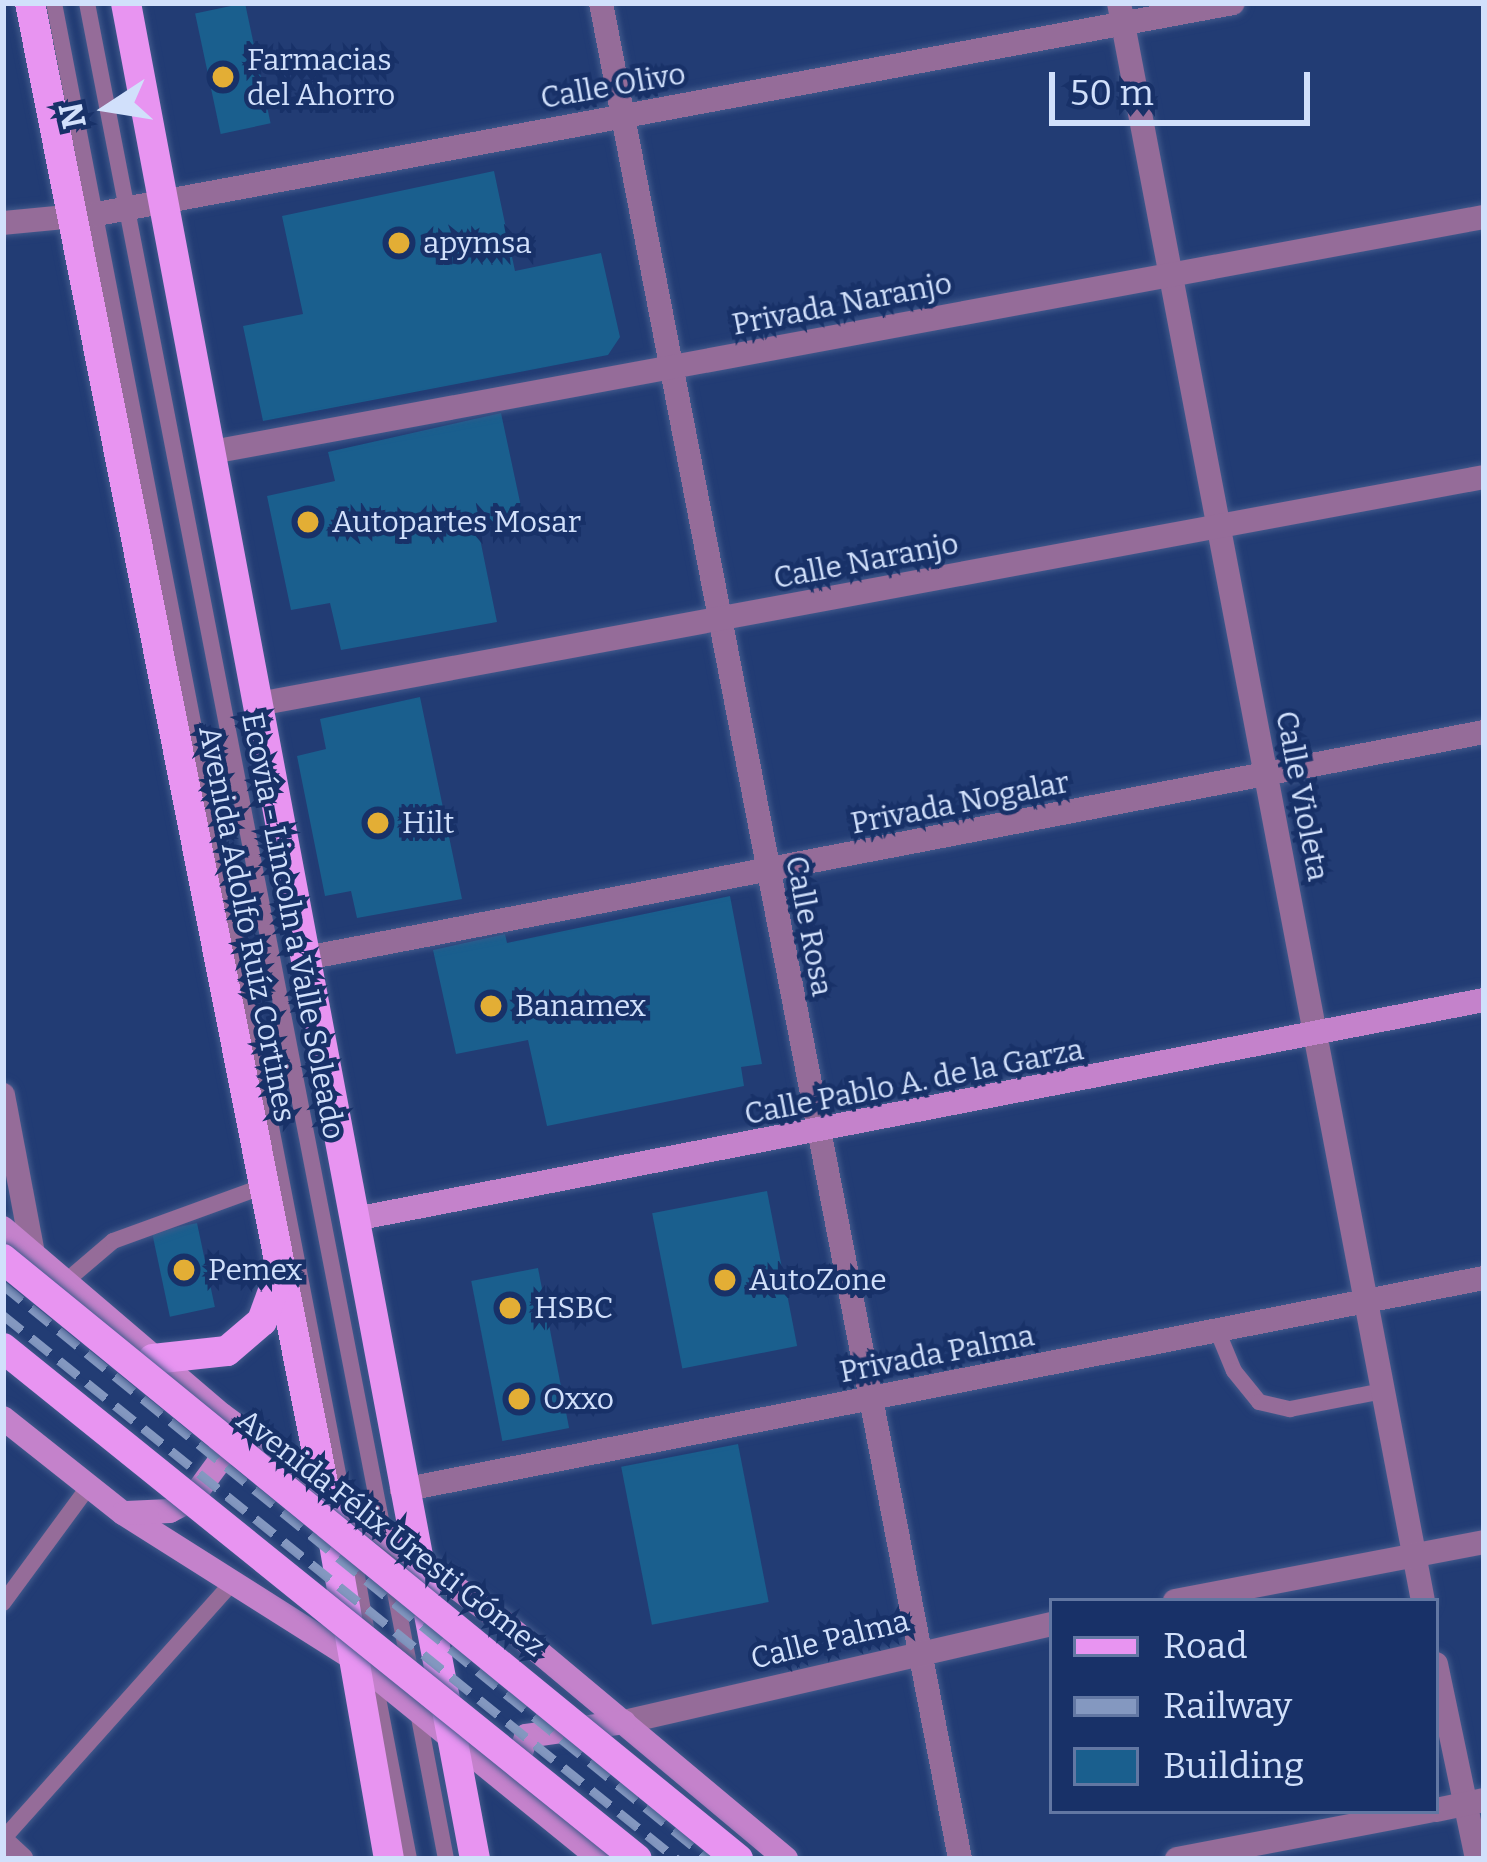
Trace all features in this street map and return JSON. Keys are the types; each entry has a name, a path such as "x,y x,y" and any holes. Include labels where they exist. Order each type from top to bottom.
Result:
{"main road":[{"name":"Avenida Adolfo Ruíz Cortines","path":"30,3 84,216 278,1277 336,1505 364,1666 389,1859"},
{"name":"Avenida Adolfo Ruíz Cortines","path":"126,3 355,1219 414,1561 475,1859"},
{"name":"Avenida Félix Uresti Gómez","path":"18,1257 738,1859"},
{"path":"153,1359 227,1351 262,1321 278,1277"},
{"path":"3,1348 637,1859"}],"street":[{"name":"Calle Rosa","path":"601,3 960,1859"},
{"name":"Calle Olivo","path":"3,223 84,216 1121,13 1233,3"},
{"name":"Calle Violeta","path":"1121,13 1422,1598"},
{"name":"Privada Naranjo","path":"212,452 1484,217"},
{"name":"Calle Naranjo","path":"258,704 1484,477"},
{"name":"Privada Nogalar","path":"306,958 1484,732"},
{"name":"Calle Pablo A. de la Garza","path":"355,1219 1484,1000"},
{"path":"3,1095 18,1257"},
{"path":"3,1228 18,1257 65,1282 222,1415 624,1722 786,1859"},
{"name":"Privada Palma","path":"402,1490 1484,1278"},
{"path":"123,1513 147,1515 191,1500 219,1462 222,1415"},
{"path":"3,1418 123,1513 364,1666 600,1859"},
{"path":"1191,1598 1484,1542"},
{"name":"Calle Palma","path":"624,1722 917,1649 1049,1625"},
{"path":"1439,1675 1475,1802 1477,1859"},
{"path":"519,1792 513,1762 526,1736 624,1722"},
{"path":"1439,1809 1475,1802"},
{"path":"1177,1859 1411,1814"},
{"path":"3,1841 21,1859"}],"lane":[{"path":"54,3 84,216 336,1505"},
{"name":"Ecovía - Lincoln a Valle Soleado","path":"87,3 446,1859"},
{"path":"65,1282 113,1241 261,1187"},
{"path":"1217,1330 1234,1371 1259,1402 1290,1409 1383,1391"},
{"path":"3,1603 89,1486"},
{"path":"3,1841 233,1582"},
{"path":"364,1666 410,1859"}],"building":[{"path":"245,3 271,123 221,134 195,14"},
{"path":"494,171 515,271 601,253 620,337 608,355 263,421 243,326 303,314 282,216"},
{"path":"501,413 523,516 477,524 497,622 341,650 330,603 291,610 267,496 335,481 328,452"},
{"name":"Hilt","path":"420,697 462,899 357,918 351,891 325,896 297,756 326,749 320,719"},
{"path":"730,896 762,1064 741,1067 744,1086 547,1126 528,1040 456,1054 433,950 505,934 507,943"},
{"name":"AutoZone","path":"767,1191 797,1346 682,1368 652,1213"},
{"name":"Pemex","path":"197,1223 215,1307 170,1317 152,1233"},
{"path":"538,1268 569,1428 502,1441 471,1281"},
{"path":"738,1444 769,1602 652,1625 621,1467"}],"railway":[{"path":"3,1285 709,1859"},
{"path":"3,1315 677,1859"}],"place":[{"name":"Farmacias del Ahorro","path":"223,77"},
{"name":"apymsa","path":"399,243"},
{"name":"Autopartes Mosar","path":"308,522"},
{"name":"Hilt","path":"378,823"},
{"name":"Banamex","path":"491,1006"},
{"name":"Pemex","path":"184,1270"},
{"name":"AutoZone","path":"725,1280"},
{"name":"HSBC","path":"510,1308"},
{"name":"Oxxo","path":"519,1399"}]}
